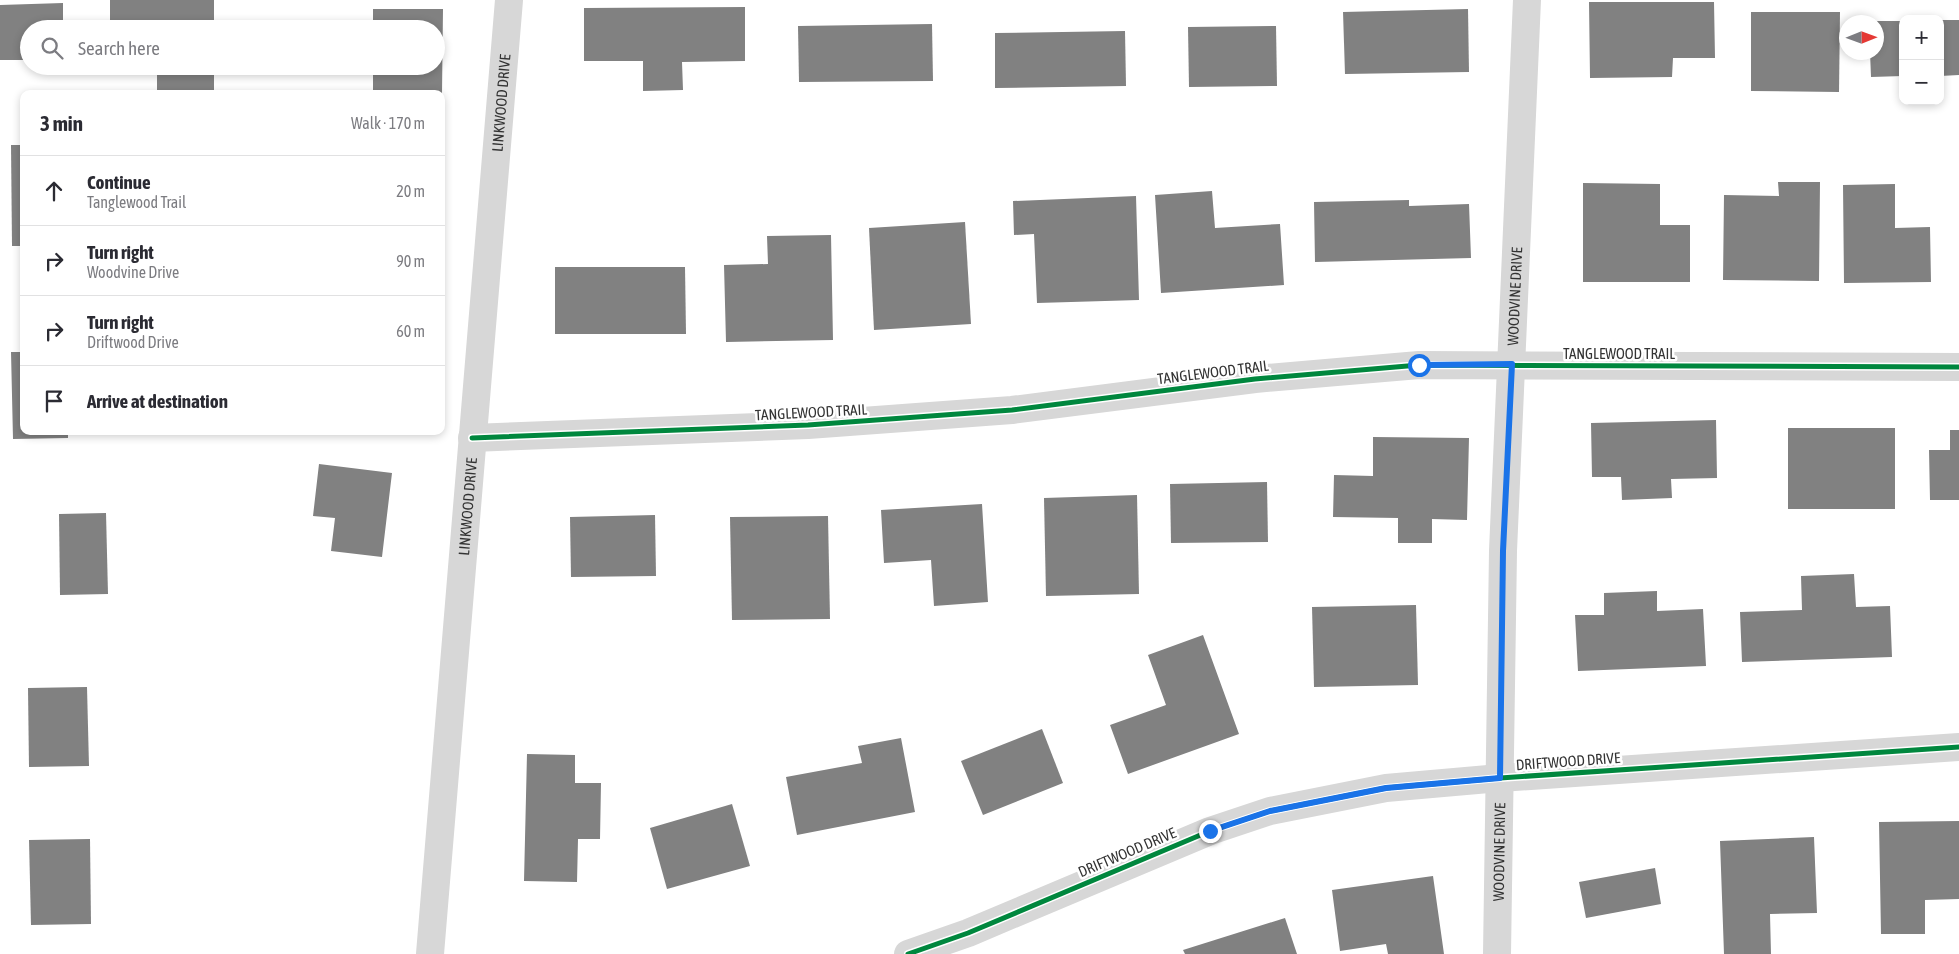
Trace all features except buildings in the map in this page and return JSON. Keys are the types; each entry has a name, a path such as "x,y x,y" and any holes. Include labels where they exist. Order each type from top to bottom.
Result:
{"street":[{"name":"LINKWOOD DRIVE","path":"430,954 509,0"},
{"name":"WOODVINE DRIVE","path":"1497,954 1503,551 1527,0"},
{"name":"TANGLEWOOD TRAIL","path":"472,438 808,426 1012,410 1255,379 1419,365 1959,367"},
{"name":"DRIFTWOOD DRIVE","path":"908,954 968,933 1210,831 1270,811 1386,788 1500,778 1959,747"}],"cycle path":[{"path":"472,438 808,425 1012,410 1255,379 1419,365 1959,367"},
{"path":"908,954 968,933 1210,831 1270,811 1386,788 1500,778 1959,747"}],"route":[{"path":"1210,831 1270,811 1386,788 1500,778 1503,551 1512,364 1419,365"}]}
